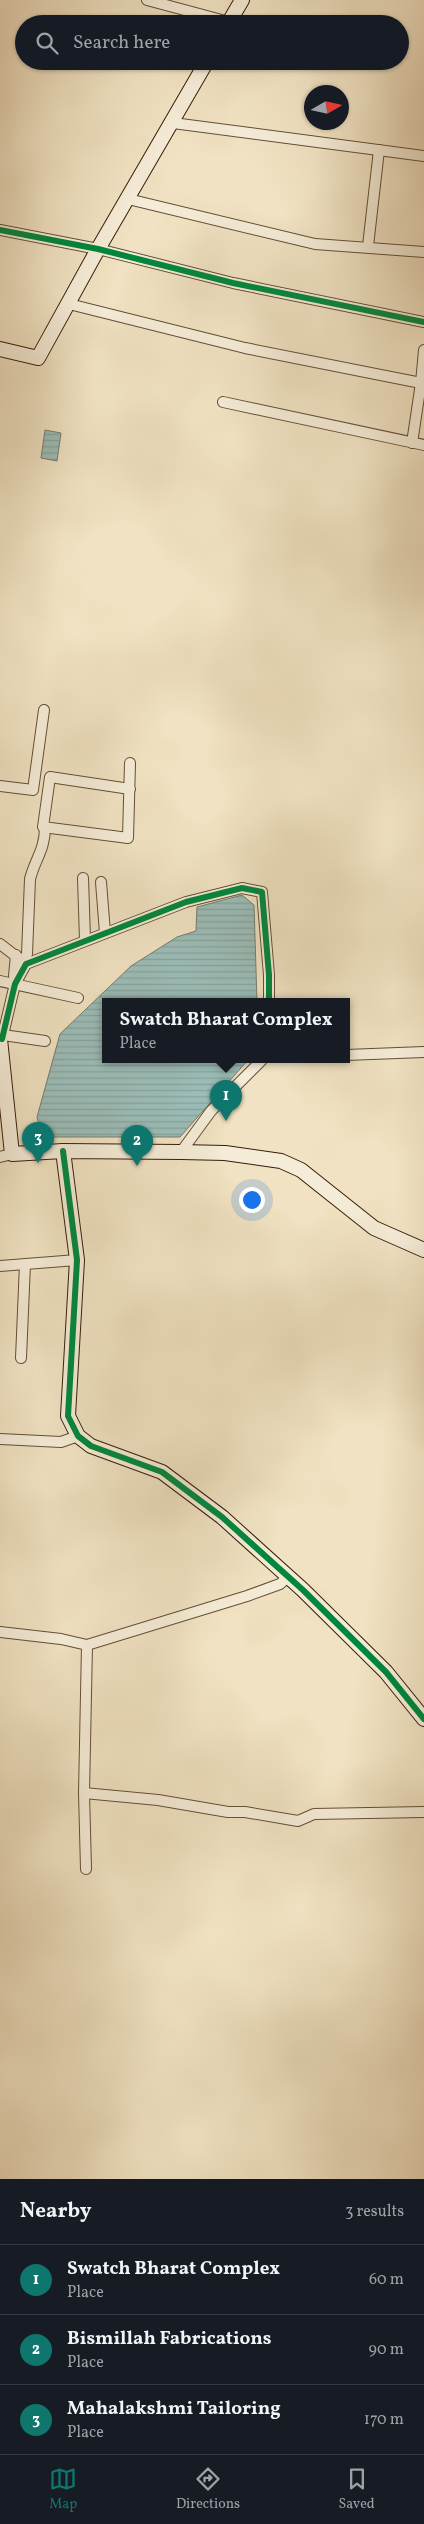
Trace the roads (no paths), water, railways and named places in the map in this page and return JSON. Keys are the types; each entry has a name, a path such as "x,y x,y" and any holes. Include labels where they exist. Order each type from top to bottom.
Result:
{"street":[{"path":"147,0 200,15"},
{"path":"233,15 239,1"},
{"path":"0,349 38,358 98,249 202,70"},
{"path":"172,123 424,156"},
{"path":"368,246 379,150"},
{"path":"128,199 315,244 368,246 424,252"},
{"path":"0,230 98,249 233,283 424,322"},
{"path":"69,304 245,348 423,384"},
{"path":"412,443 423,384 424,350"},
{"path":"223,402 424,445"},
{"path":"33,790 44,710"},
{"path":"45,827 128,838 130,763"},
{"path":"130,789 50,777 43,827 45,827 43,849 33,868 30,879 27,954 22,960 2,1037 6,1155 63,1151 180,1152 224,1153 281,1161 302,1170 374,1228 424,1250"},
{"path":"0,786 47,792"},
{"path":"83,878 85,940"},
{"path":"101,882 105,933"},
{"path":"22,960 105,933 186,902 242,888 262,892 269,975 268,998"},
{"path":"0,944 22,960"},
{"path":"0,982 16,982 78,998"},
{"path":"2,1037 45,1041"},
{"path":"350,1055 424,1052"},
{"path":"180,1152 211,1111 259,1063"},
{"path":"63,1151 76,1260 68,1416 78,1436 90,1446 162,1472 222,1517 288,1577 386,1672 424,1719"},
{"path":"0,1266 76,1260"},
{"path":"22,1358 25,1264"},
{"path":"0,1440 61,1442 78,1436"},
{"path":"0,1632 61,1638 87,1645 247,1596 280,1584 288,1577"},
{"path":"86,1869 84,1793 87,1645"},
{"path":"84,1793 167,1802 228,1812 245,1812 298,1821 314,1814 424,1812"}],"water":[{"path":"45,430 61,433 57,461 41,458"},
{"path":"242,895 254,905 257,998 102,998 102,1063 245,1063 180,1137 42,1137 37,1117 60,1034 131,966 177,937 196,931 197,907"}],"place":[{"name":"Swatch Bharat Complex","path":"226,1121"},
{"name":"Mahalakshmi Tailoring","path":"38,1163"},
{"name":"Bismillah Fabrications","path":"137,1166"}]}
